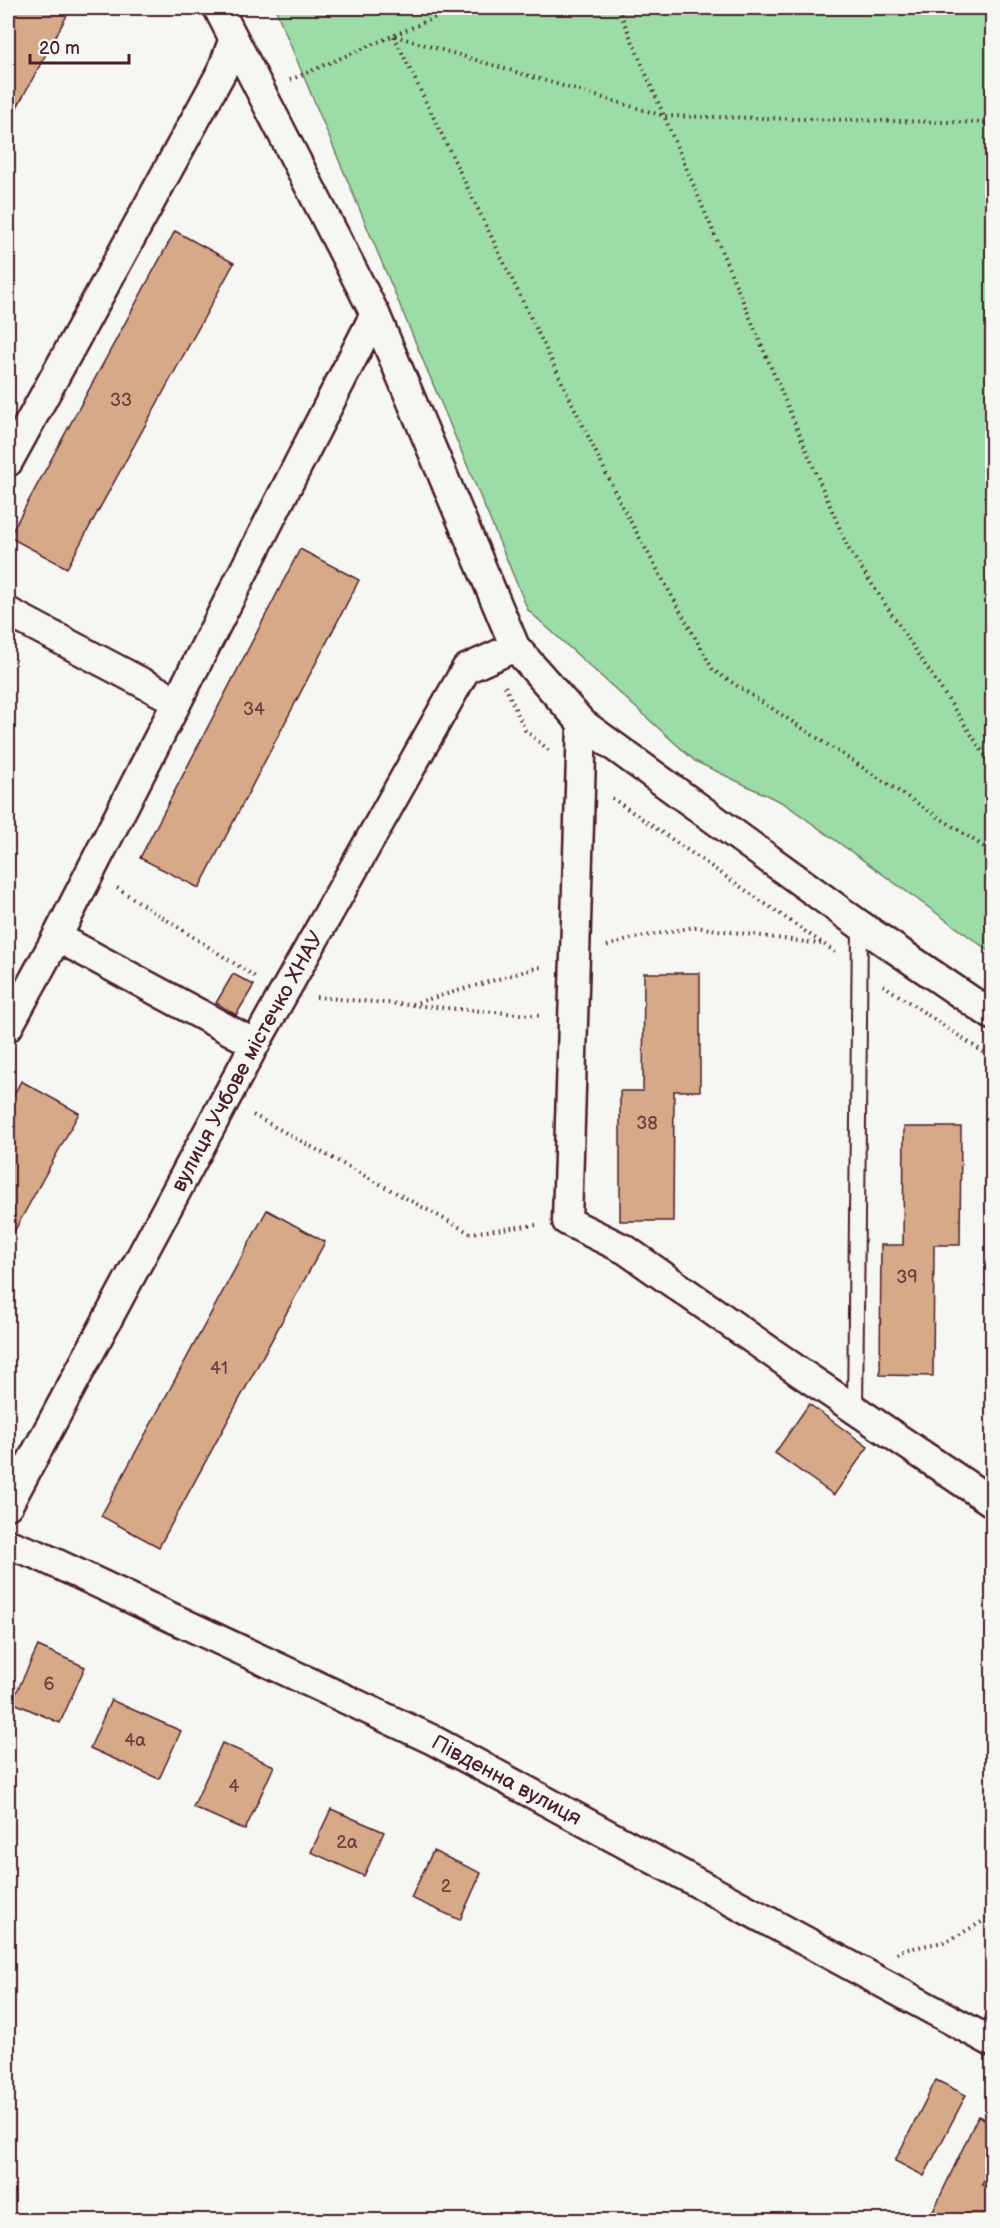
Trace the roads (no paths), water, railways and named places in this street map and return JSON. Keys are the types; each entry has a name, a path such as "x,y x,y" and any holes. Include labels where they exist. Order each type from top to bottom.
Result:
{"street":[{"path":"218,8 375,314 515,647 582,723 860,926 993,1015"},
{"path":"8,462 222,71 233,41"},
{"path":"8,1027 57,937 375,314"},
{"path":"8,612 177,701"},
{"name":"вулиця Учбове містечко ХНАУ","path":"8,1505 255,1044 466,669 515,647"},
{"path":"582,723 567,1221 627,1250 855,1410 993,1502"},
{"path":"57,937 255,1044"},
{"name":"Південна вулиця","path":"8,1544 38,1555 431,1739 993,2042"}],"lane":[{"path":"855,1410 860,926"}]}
